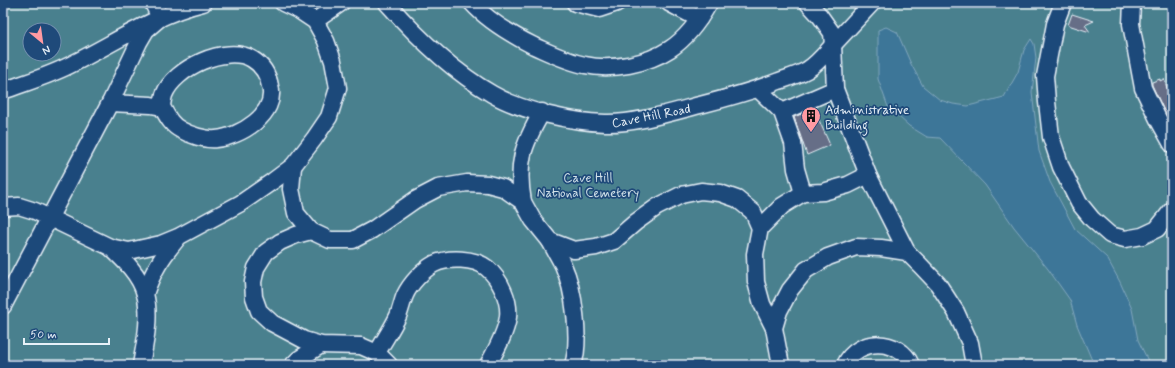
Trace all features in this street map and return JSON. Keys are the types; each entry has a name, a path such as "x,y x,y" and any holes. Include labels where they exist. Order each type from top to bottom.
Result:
{"street":[{"path":"152,3 160,18"},
{"path":"3,91 72,64 160,18 184,8 203,3"},
{"path":"3,207 19,206 110,247 129,251 161,244 178,237 241,203 273,181 293,166 329,117 338,88 326,41 315,21 300,11 283,3"},
{"path":"315,21 341,3"},
{"name":"Cave Hill Road","path":"387,3 417,35 450,64 473,82 493,94 512,104 542,112 566,118 606,123 629,121 675,111 758,89 807,70 819,61 872,3"},
{"path":"472,3 486,16 504,29 525,41 585,65 603,67 625,65 643,60 670,49 689,32 709,3"},
{"path":"575,3 599,9 617,3"},
{"path":"669,3 699,19"},
{"path":"808,3 820,16 832,33 835,89 868,175 907,252 938,284 956,312 970,343 974,365"},
{"path":"1063,3 1055,24 1045,76 1047,102 1051,137 1061,167 1079,203 1092,219 1110,235 1125,239 1142,236 1157,229 1172,210"},
{"path":"1132,3 1131,24 1143,88 1158,118 1172,141"},
{"path":"3,306 110,103 146,30 160,18"},
{"path":"236,55 251,59 265,70 271,87 270,103 260,117 249,126 232,135 215,139 195,136 180,130 169,121 162,107 164,95 172,82 185,69 203,61 220,56 236,55"},
{"path":"758,89 782,112 793,143 796,169 803,193"},
{"path":"782,112 835,89"},
{"path":"110,103 162,107"},
{"path":"542,112 530,135 520,164 520,186 523,202 533,220 550,241 564,266 576,315 576,339 573,365"},
{"path":"293,166 291,189 296,213 311,231 330,240 353,240 372,230 415,200 438,188 467,183 488,184 503,188 523,202"},
{"path":"781,365 774,328 762,304 756,282 755,254 760,228 782,206 803,193 823,192 848,185 868,175"},
{"path":"550,241 574,250 596,247 614,240 657,207 681,195 701,191 720,193 737,199 753,212 760,228"},
{"path":"311,231 296,234 280,242 266,252 256,268 252,282 254,297 259,311 272,323 304,340 321,345 361,346 376,352 389,365"},
{"path":"145,294 152,275 163,256 178,237"},
{"path":"110,247 127,263 145,294 148,316 141,365"},
{"path":"774,328 779,311 790,290 806,270 828,256 856,247 881,248 907,252"},
{"path":"376,352 389,333 399,314 406,294 418,278 434,264 454,259 471,261 486,268 499,282 506,299 508,317 502,338 488,365"},
{"path":"845,365 855,352 866,346 878,344 890,346 901,352 911,365"},
{"path":"293,365 299,359 321,345"}],"green space":[{"name":"Cave Hill National Cemetery","path":"3,3 1172,3 1172,365 3,365"}],"water":[{"path":"886,27 897,32 911,64 923,86 940,100 968,106 1004,97 1018,72 1024,50 1031,39 1034,44 1036,58 1032,92 1039,151 1050,182 1075,229 1107,258 1132,309 1138,340 1150,365 1094,365 1077,325 1070,300 1048,269 1014,227 985,185 940,138 927,137 909,126 888,107 878,79 878,30"}],"building":[{"path":"1072,14 1094,21 1085,25 1090,32 1068,25"},
{"path":"1160,79 1160,81 1164,79 1172,102 1172,116 1166,115 1152,85 1152,82"},
{"name":"Administrative Building","path":"814,109 830,145 807,155 794,117"}],"place":[{"name":"Administrative Building","path":"811,133"}]}
